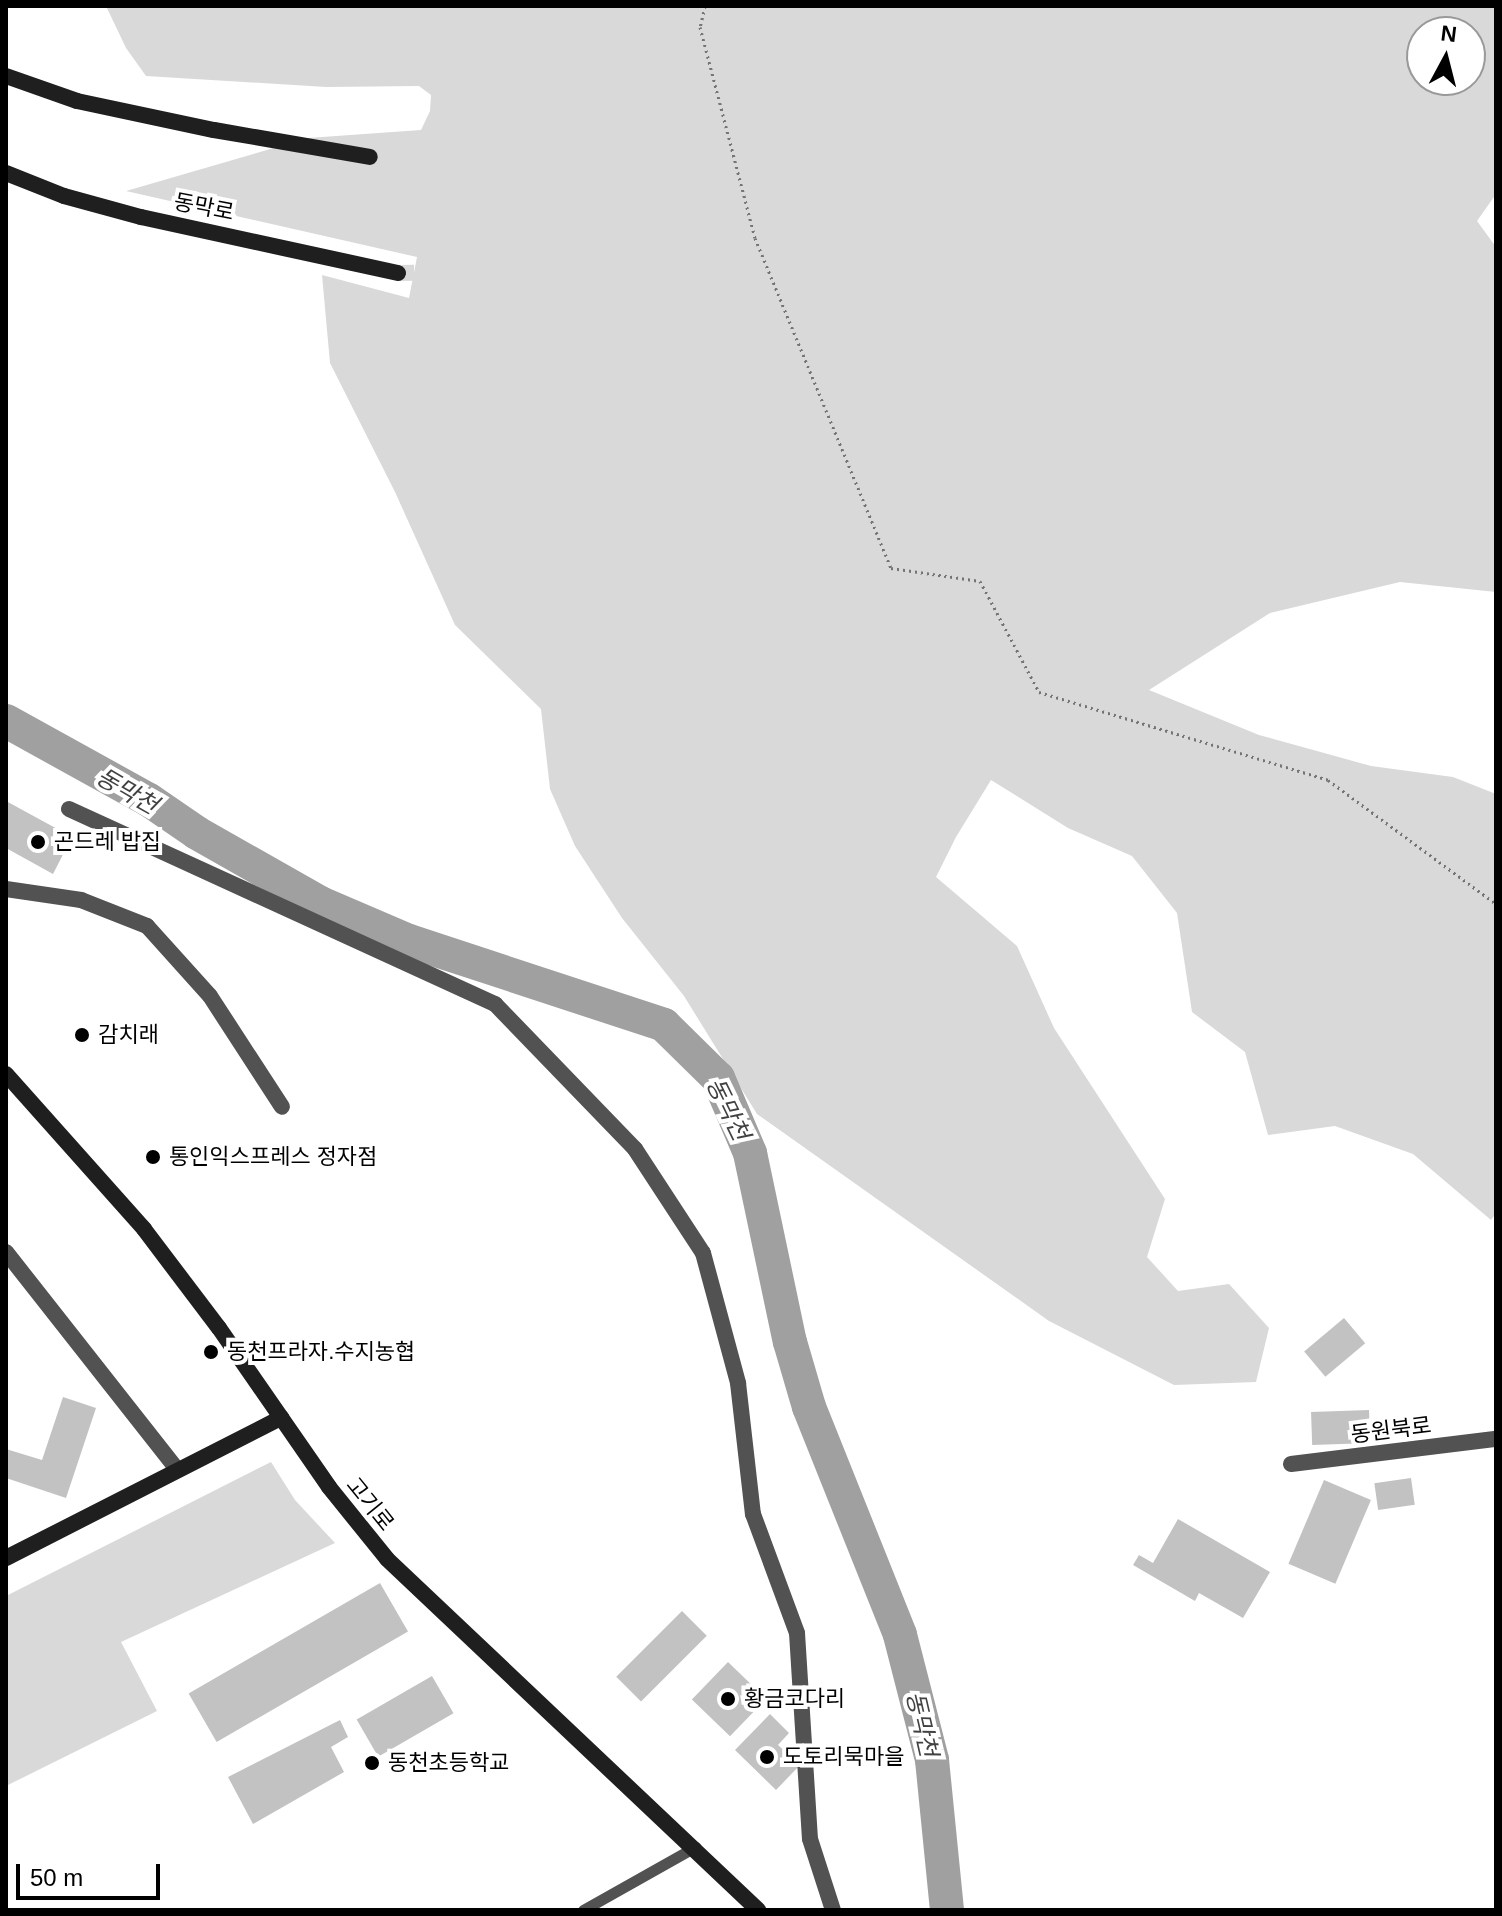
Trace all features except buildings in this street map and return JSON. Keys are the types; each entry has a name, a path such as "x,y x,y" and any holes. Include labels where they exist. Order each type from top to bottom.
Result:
{"street":[{"path":"6,76 77,101 214,130 370,157"},
{"name":"동막로","path":"6,173 64,196 141,217 398,273"},
{"path":"69,809 495,1004 635,1149 703,1253 738,1383 753,1514 797,1633 810,1839 833,1910"},
{"path":"6,889 81,900 147,926 210,996 282,1107"},
{"name":"고기로","path":"6,1074 144,1229 219,1328 329,1487 387,1559 695,1847 758,1910"},
{"path":"6,1252 177,1469"},
{"path":"6,1558 281,1418"},
{"name":"동원북로","path":"1291,1464 1496,1439"}],"lane":[{"path":"583,1910 695,1847"}],"path":[{"path":"705,6 700,27 755,238 891,568 980,581 1039,692 1328,780 1496,904"}],"shaded area":[{"path":"106,6 1496,6 1496,194 1477,221 1496,247 1496,592 1400,582 1270,613 1149,690 1259,735 1371,766 1453,777 1496,794 1496,1213 1491,1220 1413,1154 1335,1126 1268,1135 1245,1052 1192,1012 1177,913 1132,856 1068,828 991,780 936,877 1017,946 1054,1028 1165,1199 1147,1257 1178,1291 1229,1284 1269,1328 1256,1382 1174,1385 1049,1321 757,1114 684,996 622,918 575,846 550,789 541,709 455,625 395,492 330,363 322,275 409,298 417,257 126,191 308,138 421,130 430,111 431,95 419,86 326,87 146,76 126,48"},
{"path":"271,1462 295,1500 335,1543 121,1642 157,1711 6,1786 6,1596"}],"waterway":[{"name":"동막천","path":"6,721 149,800 197,833 320,903 409,941 664,1025 718,1078 750,1153 790,1342 809,1407 900,1635 932,1760 947,1910"}],"tunnel":[{"path":"370,157 1142,169 1496,162"},
{"path":"398,273 1496,256"}],"place":[{"name":"곤드레 밥집","path":"38,842"},
{"name":"감치래","path":"82,1035"},
{"name":"통인익스프레스 정자점","path":"153,1157"},
{"name":"동천프라자.수지농협","path":"211,1352"},
{"name":"황금코다리","path":"728,1699"},
{"name":"도토리묵마을","path":"767,1757"},
{"name":"동천초등학교","path":"372,1763"}]}
